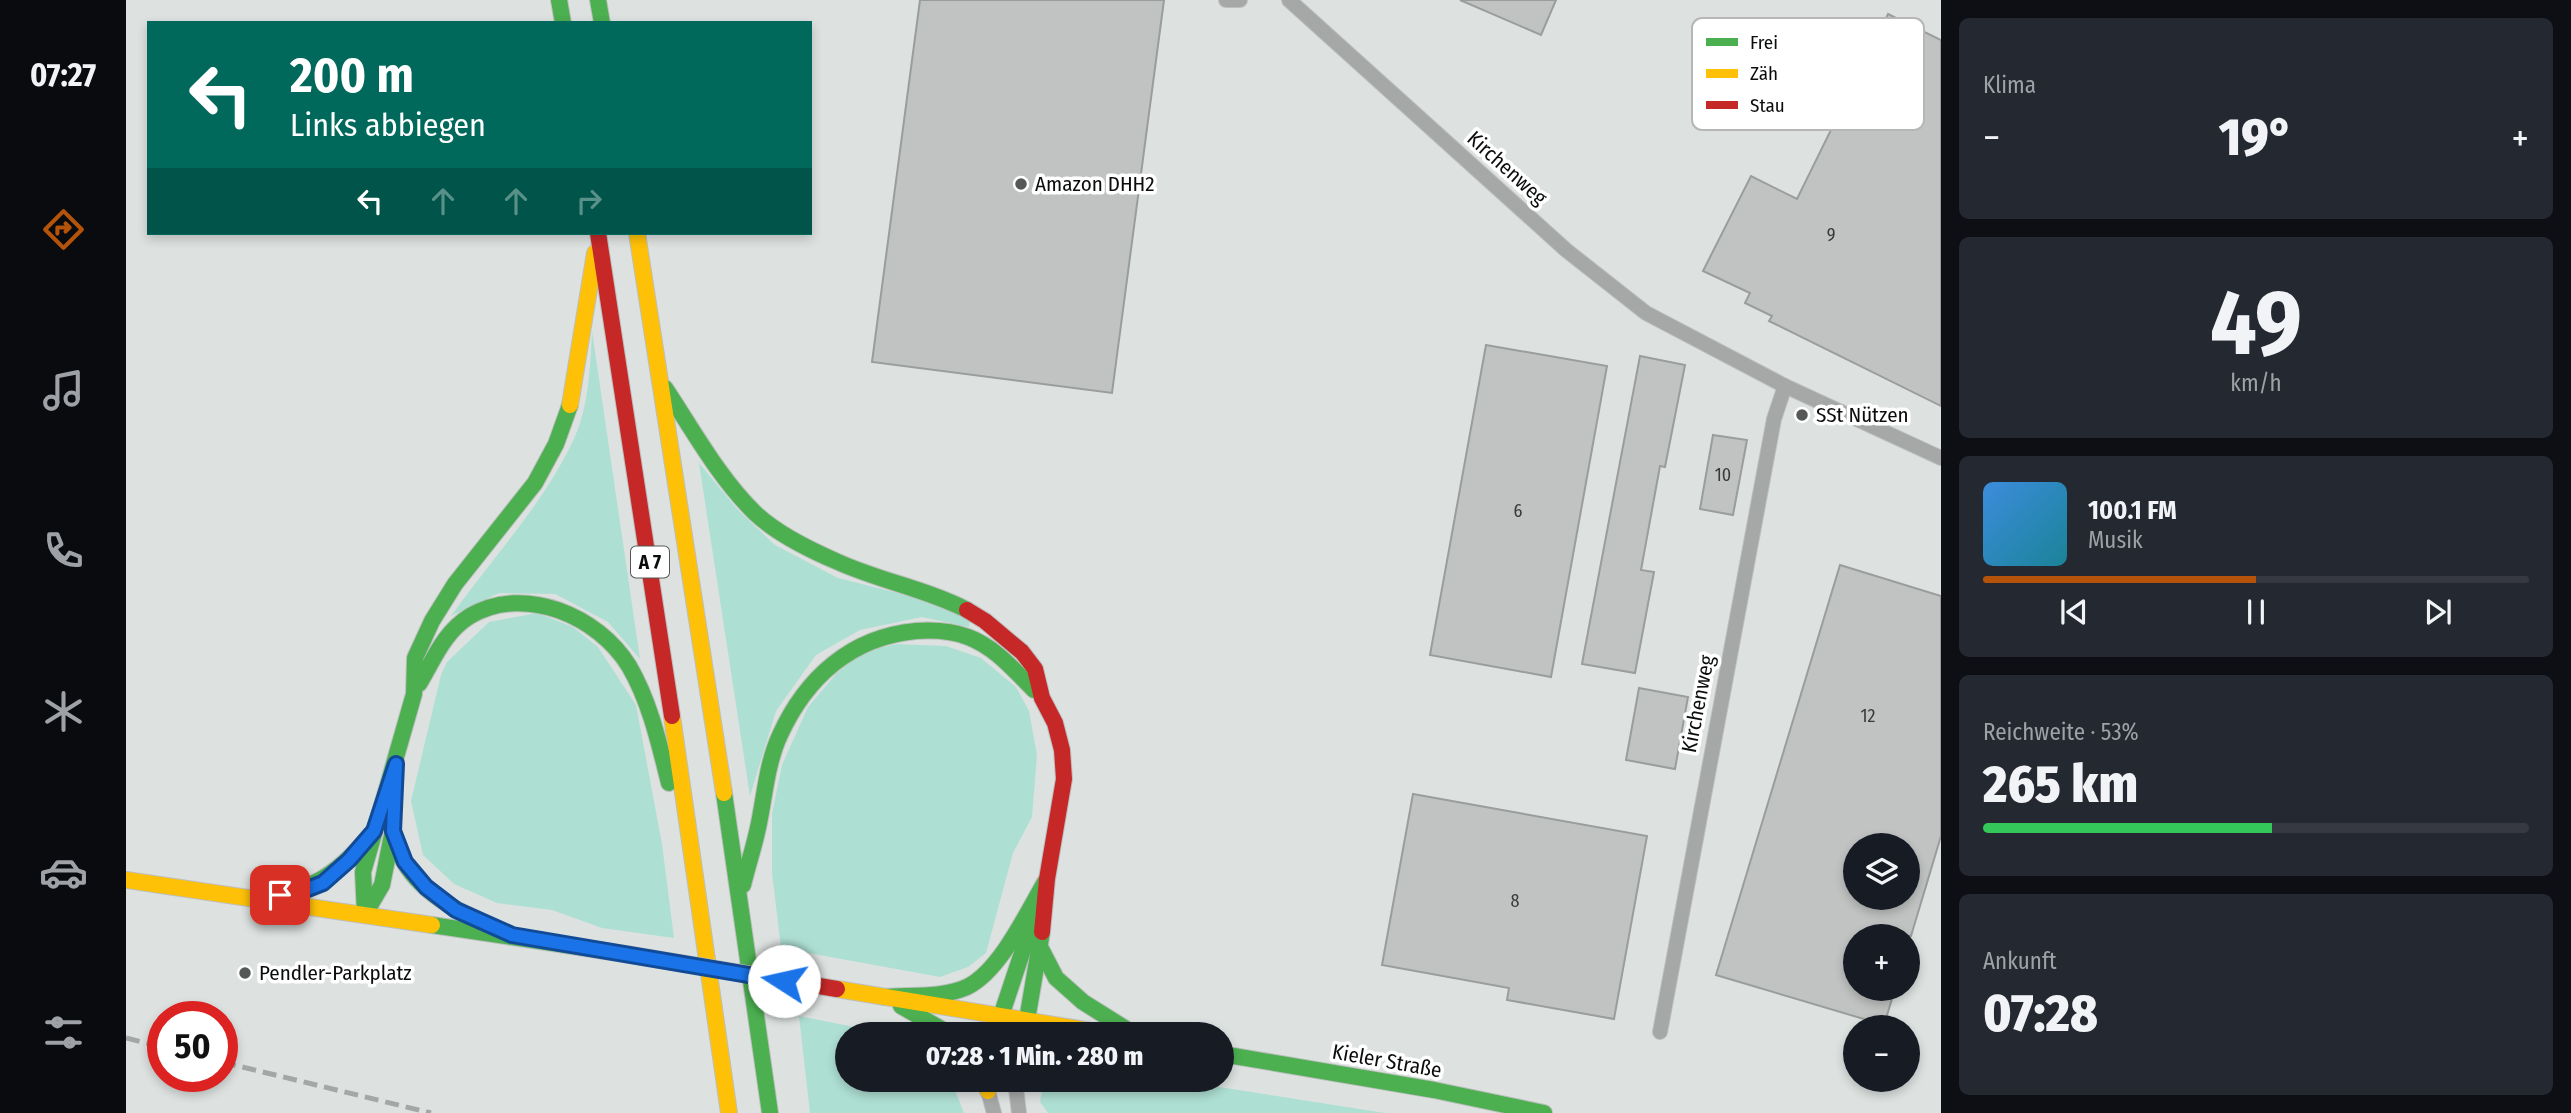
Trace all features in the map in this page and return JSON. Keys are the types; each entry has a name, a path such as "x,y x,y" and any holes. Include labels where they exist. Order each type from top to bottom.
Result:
{"main road":[{"path":"559,0 563,21"},
{"path":"598,0 602,21"},
{"path":"365,914 363,872 414,694 415,658 432,621 455,584 535,483 556,444 572,398 598,235"},
{"name":"A 7","path":"598,235 730,1113"},
{"name":"A 7","path":"637,235 740,895 770,1113"},
{"path":"662,383 721,472 756,514 815,552 839,563 920,589 985,621 1022,652 1035,668 1042,698 1055,723 1062,750 1064,779 1047,879 1041,948 1027,1022"},
{"path":"414,694 439,646 466,620 484,611 512,604 542,604 571,612 598,630 626,662 646,701 698,892"},
{"path":"740,895 779,738 806,689 841,654 862,642 900,631 933,631 967,637 1000,656 1042,698"},
{"path":"365,914 382,885 393,831 396,764"},
{"path":"259,898 300,892 323,883 349,860 374,831"},
{"path":"393,831 405,862 426,887 456,910 512,935"},
{"path":"885,997 940,993 969,986 986,971 1006,945 1047,879"},
{"path":"1001,1016 1047,879"},
{"path":"126,880 512,935 1001,1016 1015,1022"},
{"path":"1041,948 1056,978 1083,1002 1115,1022"},
{"path":"885,997 929,1022"},
{"name":"Kieler Straße","path":"1234,1056 1434,1090 1544,1113"}],"street":[{"path":"1226,0 1240,0"},
{"name":"Kirchenweg","path":"1289,0 1611,288 1674,330 1785,386 1941,458"},
{"name":"Kirchenweg","path":"1660,1032 1769,446 1785,386"},
{"path":"1000,1022 1001,1016"},
{"path":"989,1092 994,1113"},
{"path":"1016,1092 1018,1113"}],"green space":[{"path":"592,331 640,659 608,622 555,594 499,593 451,616 532,510 573,441 586,401"},
{"path":"699,463 738,510 775,545 838,578 925,600 970,620 969,627 922,617 860,630 816,655 776,711 750,796"},
{"path":"537,613 573,627 598,647 636,705 662,844 674,938 602,928 552,910 497,903 454,884 423,855 411,801 441,675 447,662 489,622"},
{"path":"898,644 946,646 981,658 1016,687 1029,711 1037,755 1032,817 1013,853 986,953 968,967 940,977 781,948 772,873 772,814 782,765 808,707 836,674 863,651"},
{"path":"799,1016 835,1023 835,1092 956,1092 964,1113 810,1113"},
{"path":"1234,1089 1385,1113 1048,1113 1040,1102 1042,1092 1234,1092"}],"building":[{"name":"Amazon DHH2","path":"920,0 1164,0 1112,393 872,362"},
{"path":"1460,0 1556,0 1541,35"},
{"path":"1924,32 1941,40 1941,406 1769,321 1772,316 1745,303 1750,293 1703,271 1751,176 1797,199 1831,130 1924,130"},
{"path":"1486,345 1607,366 1551,677 1430,655"},
{"path":"1640,356 1685,365 1665,467 1660,466 1641,570 1654,572 1635,673 1582,664"},
{"path":"1713,435 1747,440 1733,515 1700,509"},
{"path":"1840,565 1941,596 1941,836 1920,906 1920,833 1843,833 1843,910 1919,910 1915,924 1843,924 1843,1001 1891,1001 1887,1015 1850,1015 1716,975"},
{"path":"1639,688 1688,697 1675,769 1626,760"},
{"path":"1413,794 1647,836 1614,1019 1507,1000 1509,988 1382,965"}],"railway":[{"path":"126,1038 147,1043"},
{"path":"238,1066 431,1113"}],"traffic: fast":[{"path":"559,0 563,21"},
{"path":"598,0 602,21"},
{"path":"665,388 730,485 755,513 773,528 838,562 967,610"},
{"path":"365,914 363,872 414,694 415,658 432,621 455,584 535,483 556,444 570,405"},
{"path":"419,684 446,638 470,616 491,607 514,603 559,610 599,633 616,648 629,666 648,708 669,783"},
{"path":"743,885 769,768 780,735 803,696 833,664 871,642 893,635 916,631 942,631 978,641 1004,660 1034,690"},
{"path":"724,793 770,1113"},
{"path":"365,914 382,885 393,830"},
{"path":"392,831 402,858 425,887 452,907 512,935"},
{"path":"259,898 294,891 321,880 369,837"},
{"path":"885,997 948,993 967,987 979,979 1012,940 1045,882"},
{"path":"1001,1016 1032,923"},
{"path":"432,925 625,954"},
{"path":"1027,1020 1042,932"},
{"path":"1041,949 1056,978 1083,1002 1115,1022"},
{"path":"901,1006 929,1022"},
{"path":"1234,1056 1434,1090 1544,1113"}],"traffic: slow":[{"path":"637,235 724,793"},
{"path":"570,405 595,253"},
{"path":"672,716 729,1113"},
{"path":"126,880 432,925"},
{"path":"837,989 1036,1022"}],"traffic: jam":[{"path":"598,235 672,716"},
{"path":"967,610 985,621 1022,652 1035,669 1042,698 1055,723 1062,750 1064,779 1047,879 1042,932"},
{"path":"625,954 837,989"}],"place":[{"name":"Amazon DHH2","path":"1021,184"},
{"name":"SSt Nützen","path":"1802,415"},
{"name":"Pendler-Parkplatz","path":"245,973"}],"route":[{"path":"280,895 300,892 323,883 349,860 374,831 396,764 393,831 405,862 426,887 456,910 512,935 784,981"}]}
